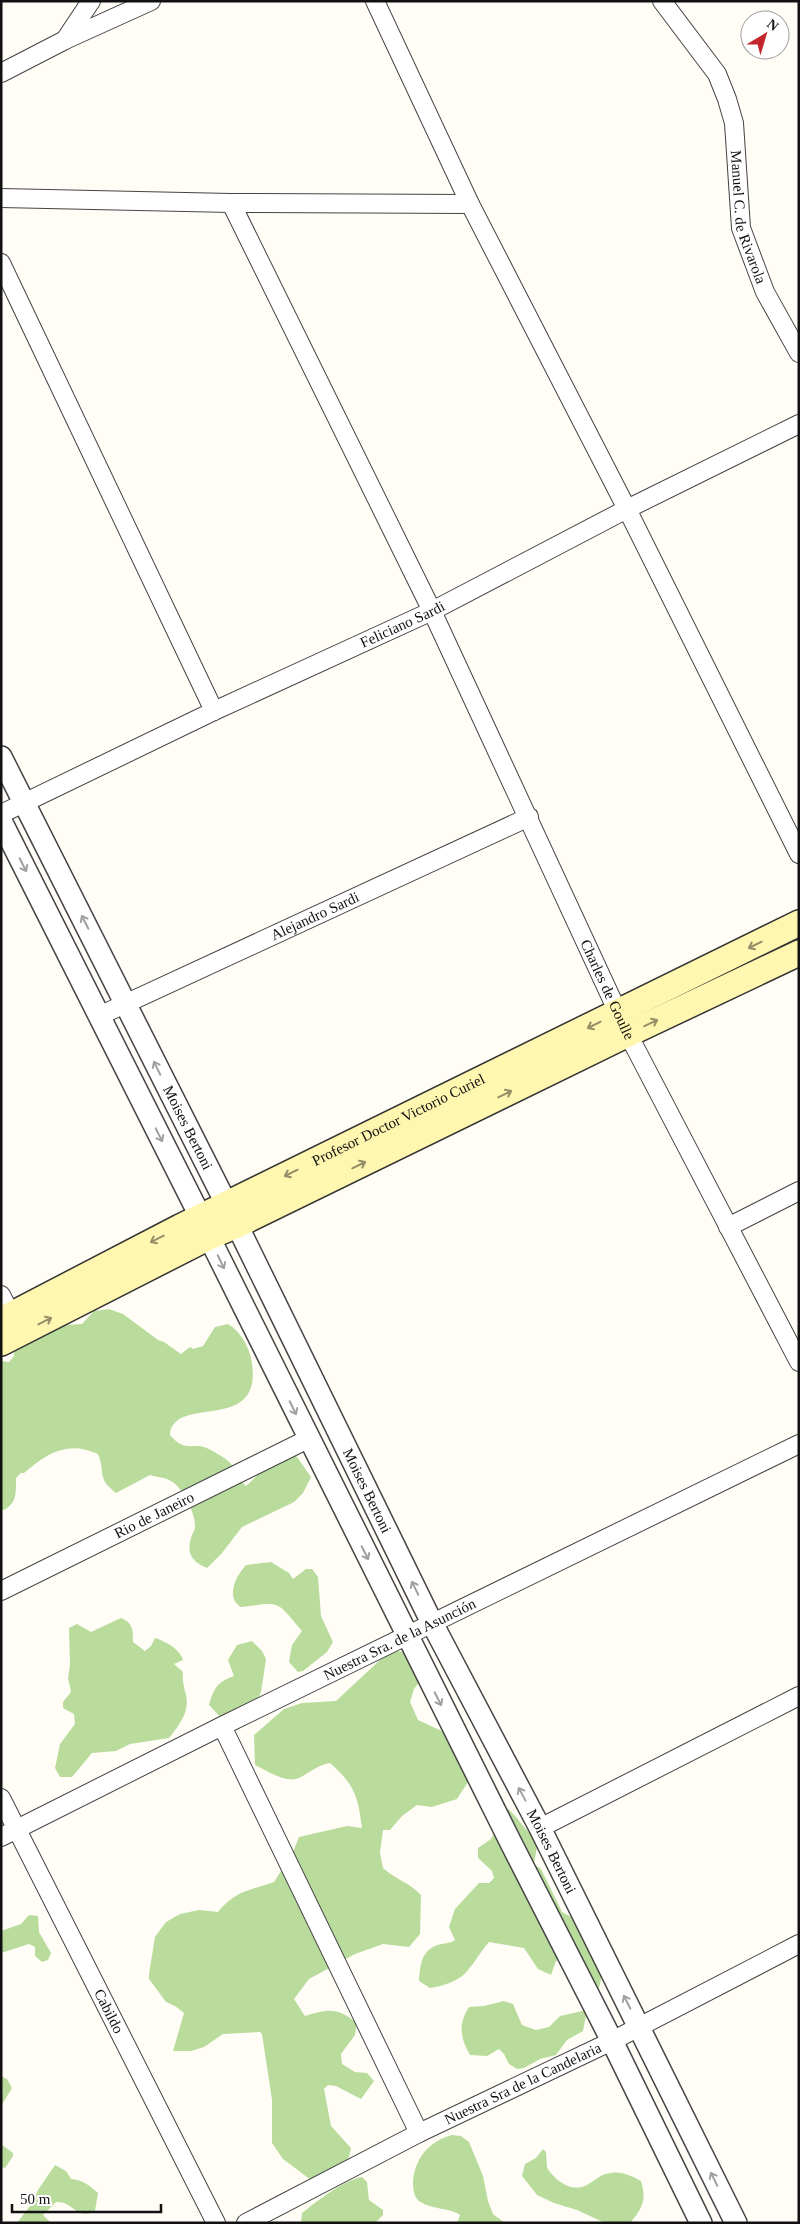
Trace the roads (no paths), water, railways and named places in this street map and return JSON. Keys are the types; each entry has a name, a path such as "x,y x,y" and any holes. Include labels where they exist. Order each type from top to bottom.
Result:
{"main road":[{"name":"Profesor Doctor Victorio Curiel","path":"7,1321 231,1215 623,1023 799,924"},
{"name":"Profesor Doctor Victorio Curiel","path":"623,1023 799,953"}],"street":[{"path":"64,40 91,1"},
{"path":"1,73 64,40 151,1"},
{"path":"374,1 470,204 627,509 799,854"},
{"name":"Manuel C. de Rivarola","path":"662,1 717,74 734,122 741,228 765,292 799,353"},
{"path":"1,198 230,203 470,204"},
{"name":"Charles de Goulle","path":"230,203 432,611 623,1023 799,1362"},
{"path":"1,263 214,711"},
{"name":"Feliciano Sardi","path":"1,814 214,711 432,611 627,509 799,424"},
{"name":"Moises Bertoni","path":"1,756 231,1215 432,1624 540,1828 640,2026 736,2223"},
{"name":"Alejandro Sardi","path":"100,1016 125,1002 528,817"},
{"name":"Moises Bertoni","path":"1,821 205,1227 308,1439 612,2040 701,2223"},
{"path":"728,1227 799,1191"},
{"name":"Rio de Janeiro","path":"1,1591 308,1439"},
{"name":"Nuestra Sra. de la Asunción","path":"9,1834 222,1726 799,1444"},
{"path":"540,1828 799,1696"},
{"path":"222,1726 419,2132"},
{"name":"Cabildo","path":"1,1798 9,1834 216,2223"},
{"name":"Nuestra Sra de la Candelaria","path":"246,2223 419,2132 612,2040 799,1944"}]}
